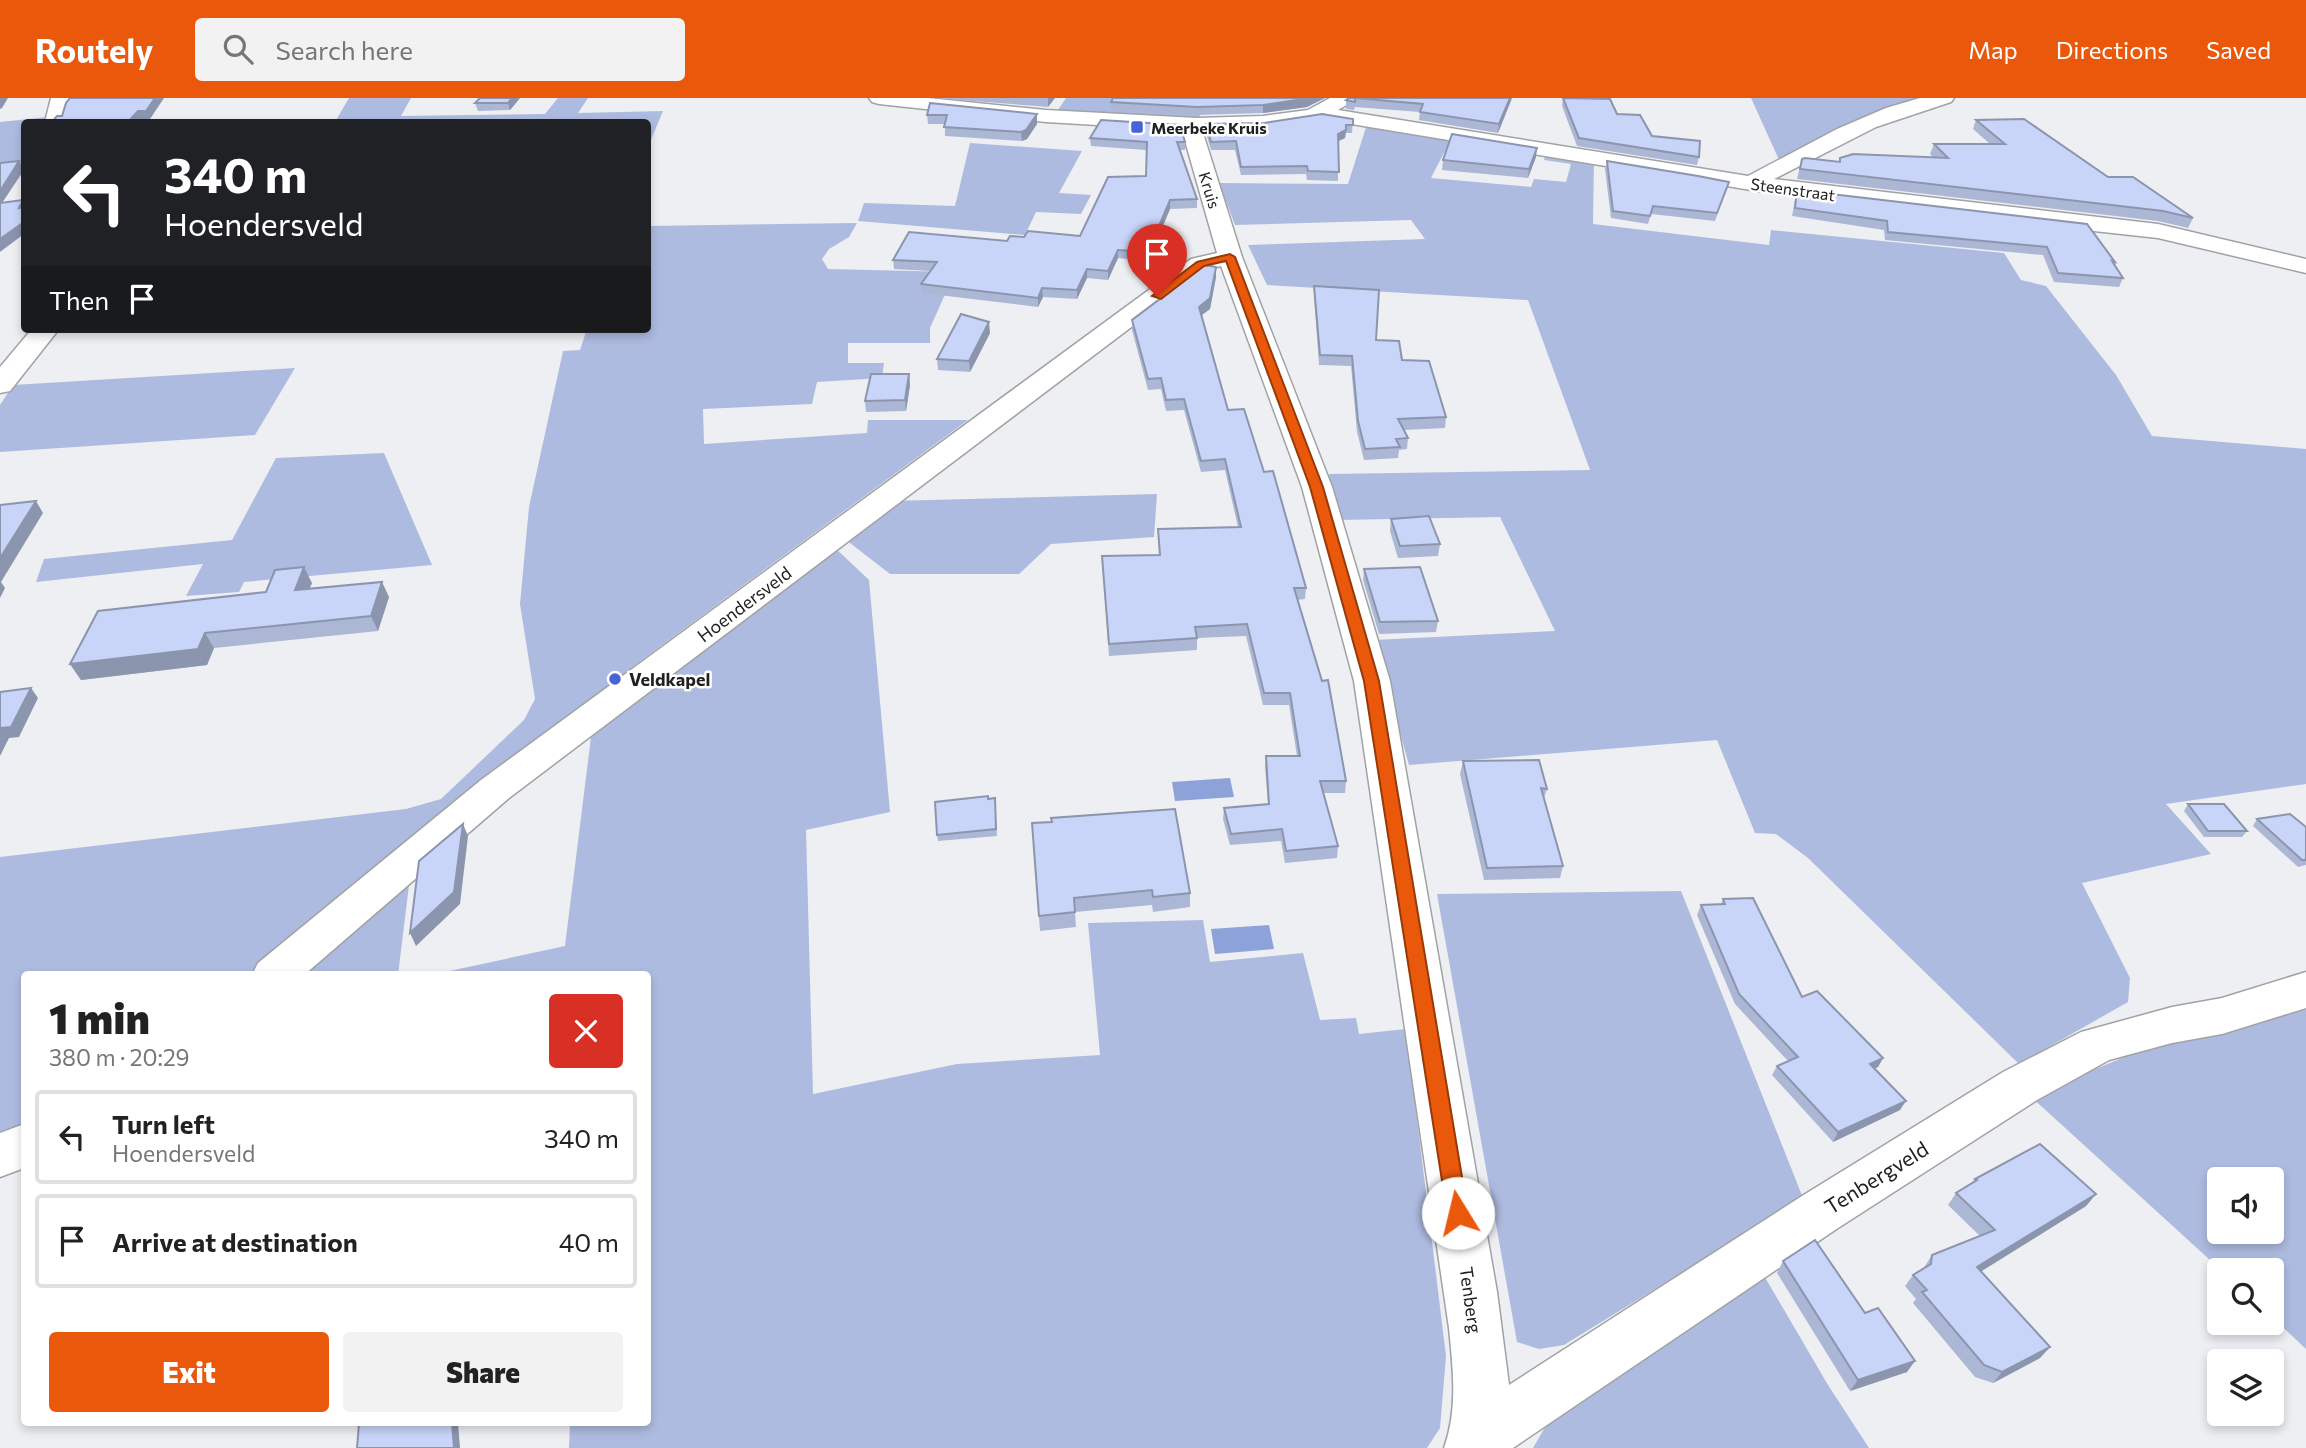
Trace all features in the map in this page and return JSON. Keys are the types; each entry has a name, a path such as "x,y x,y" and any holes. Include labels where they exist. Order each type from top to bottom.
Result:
{"street":[{"path":"56,119 61,98"},
{"path":"880,98 1028,116 1190,123 1278,120 1322,113 1337,106 1343,98"},
{"path":"1751,183 1889,113 1944,98"},
{"name":"Steenstraat","path":"1322,113 1751,183 2158,231 2306,266"},
{"name":"Kruis","path":"1190,123 1230,257"},
{"name":"Hoendersveld","path":"279,971 495,789 1200,264 1230,257"},
{"name":"Tenberg","path":"1230,257 1317,487 1372,681 1471,1292 1481,1375 1476,1442"},
{"path":"0,385 43,333"},
{"name":"Tenbergveld","path":"1476,1442 1820,1212 2020,1086 2097,1045 2172,1025 2222,1016 2306,990"},
{"path":"0,1156 21,1146"}],"shaded area":[{"path":"349,98 411,98 401,116 545,114 558,98 588,98 578,113 663,111 651,140 651,119 337,119"},
{"path":"1066,98 1208,98 1199,118 1056,113"},
{"path":"1751,98 1926,98 1780,162"},
{"path":"21,120 21,169 0,171 0,122"},
{"path":"1367,124 1451,139 1431,178 1531,187 1534,179 1566,182 1571,164 1544,160 1546,152 1594,160 1593,224 1769,245 1771,230 2004,253 2021,280 2046,286 2116,375 2152,436 2306,449 2306,784 2166,804 2211,854 2082,883 2130,978 2128,1002 2019,1064 1808,858 1776,834 1755,833 1717,740 1409,765 1374,640 1555,631 1500,517 1337,520 1329,474 1590,470 1528,300 1267,285 1248,245 1425,239 1411,220 1235,225 1219,183 1348,184"},
{"path":"970,143 1082,151 1059,193 1091,195 1081,214 1036,212 1025,235 858,221 864,203 955,206"},
{"path":"857,223 849,237 829,249 822,259 828,269 955,272 930,328 930,343 848,343 848,363 884,363 882,378 817,382 812,404 703,409 704,444 867,433 868,420 968,420 639,662 451,805 256,971 21,971 21,1129 0,1139 0,857 406,809 441,799 524,720 535,699 520,604 529,507 563,351 580,350 586,333 651,333 651,226"},
{"path":"295,368 255,435 0,452 0,405 13,385"},
{"path":"384,453 432,565 244,582 239,592 186,596 203,564 36,582 44,559 232,540 276,458"},
{"path":"1157,494 1154,537 1051,544 1019,574 890,574 841,536 890,501"},
{"path":"832,545 869,580 890,812 806,830 813,1094 957,1064 1100,1055 1088,923 1203,920 1210,962 1303,953 1320,1020 1356,1018 1359,1034 1406,1029 1446,1356 1440,1428 1427,1448 569,1448 570,1426 651,1426 651,971 449,971 565,946 593,721"},
{"path":"1230,778 1234,797 1175,801 1172,782"},
{"path":"410,877 398,971 307,971"},
{"path":"1681,891 1803,1198 1564,1345 1539,1349 1517,1342 1437,894"},
{"path":"1269,925 1274,949 1215,954 1211,929"},
{"path":"2306,1004 2306,1349 2284,1328 2284,1258 2208,1258 2030,1096 2151,1046"},
{"path":"1763,1274 1828,1385 1869,1448 1533,1448 1555,1410"}],"building":[{"path":"70,98 155,98 146,111 138,111 131,119 54,119 62,116"},
{"path":"480,98 512,98 508,103 475,103"},
{"path":"1113,98 1310,98 1263,105 1197,107 1111,102"},
{"path":"1355,98 1510,98 1499,124 1420,112 1423,104"},
{"path":"1563,98 1610,99 1617,114 1640,115 1652,136 1700,141 1699,157 1579,138"},
{"path":"930,103 1037,114 1026,130 1021,132 944,127 947,115 927,115"},
{"path":"1322,114 1353,119 1353,125 1346,125 1346,130 1338,134 1339,172 1308,171 1307,166 1241,167 1236,141 1211,142 1206,124 1264,123"},
{"path":"2024,119 2108,177 2133,177 2193,218 2163,211 1800,169 1802,159 1805,158 1840,162 1840,158 1853,154 1948,158 1934,144 2005,144 1976,120"},
{"path":"1101,120 1180,125 1185,142 1177,142 1197,199 1170,200 1148,252 1118,250 1108,271 1087,269 1077,290 1042,288 1038,298 921,284 937,262 893,260 909,232 1007,241 1010,236 1024,237 1028,231 1080,236 1108,177 1146,176 1147,142 1090,138"},
{"path":"1452,134 1537,148 1529,169 1443,160"},
{"path":"19,161 0,191 0,163"},
{"path":"1607,161 1729,182 1717,213 1653,206 1650,216 1613,211"},
{"path":"1797,190 2087,224 2115,262 2112,261 2123,278 2058,273 2047,247 1888,232 1887,221 1795,208"},
{"path":"21,200 21,224 0,239 0,203"},
{"path":"1205,265 1216,267 1210,298 1199,307 1228,410 1244,409 1264,472 1273,471 1306,588 1294,588 1322,681 1328,680 1346,781 1320,781 1338,846 1286,851 1282,829 1231,834 1224,808 1269,804 1266,756 1300,756 1290,693 1264,693 1247,624 1195,627 1197,638 1109,644 1102,556 1160,555 1158,529 1241,527 1225,459 1201,461 1184,399 1166,400 1161,378 1148,379 1132,320"},
{"path":"1314,286 1379,290 1376,340 1399,341 1402,360 1429,361 1446,417 1398,419 1408,438 1396,439 1400,447 1365,449 1358,421 1352,356 1320,355"},
{"path":"961,314 989,322 969,361 937,359"},
{"path":"871,374 909,374 905,400 865,401"},
{"path":"36,501 0,558 0,505"},
{"path":"1429,516 1440,544 1400,546 1391,519"},
{"path":"304,567 295,590 382,582 371,616 205,633 198,649 70,664 98,611 266,592 275,570"},
{"path":"1420,567 1438,621 1380,622 1364,569"},
{"path":"31,688 11,727 1,728 0,731 0,692"},
{"path":"1539,760 1547,789 1541,788 1563,866 1487,868 1463,761"},
{"path":"988,796 988,799 995,798 996,829 937,835 935,802"},
{"path":"2188,804 2224,804 2247,831 2208,831"},
{"path":"1175,809 1190,893 1153,897 1152,890 1074,898 1075,912 1039,916 1032,823 1052,822 1051,818"},
{"path":"2290,814 2306,827 2306,860 2302,860 2257,819"},
{"path":"463,824 454,892 410,933 419,861"},
{"path":"1753,898 1802,997 1817,991 1883,1058 1870,1064 1906,1101 1838,1132 1777,1066 1798,1057 1739,994 1701,905 1725,904 1723,899"},
{"path":"2040,1144 2096,1194 1977,1267 2050,1347 2002,1372 1984,1365 1922,1292 1927,1290 1913,1275 1931,1264 1932,1255 1995,1230 1956,1193 1977,1180 1975,1179"},
{"path":"1815,1240 1865,1313 1878,1308 1915,1361 1858,1380 1783,1261"},
{"path":"359,1426 452,1426 454,1448 357,1448"}],"place":[{"name":"Meerbeke Kruis","path":"1137,127"},
{"name":"Veldkapel","path":"615,679"}],"route":[{"path":"1157,296 1200,264 1230,257 1317,487 1372,681 1458,1213"}]}
